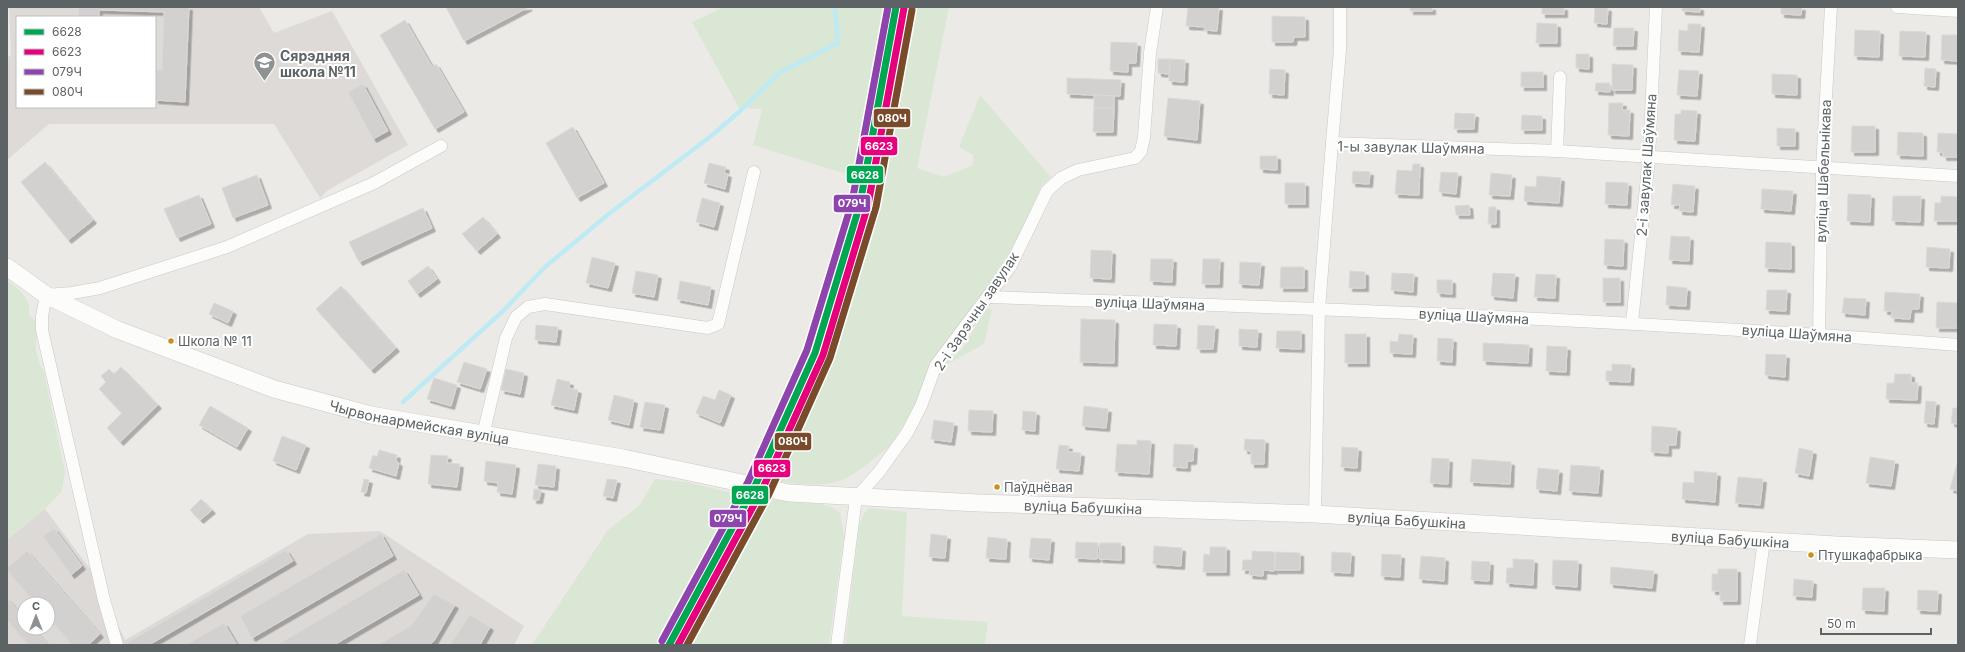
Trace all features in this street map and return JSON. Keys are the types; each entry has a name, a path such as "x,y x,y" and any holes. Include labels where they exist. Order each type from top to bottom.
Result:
{"street":[{"name":"2-і Зарэчны завулак","path":"856,498 879,472 907,433 921,406 936,365 989,297 1010,267 1047,191 1061,178 1078,170 1135,158 1141,151 1150,53 1157,7"},
{"path":"1332,143 1340,50 1340,7"},
{"name":"2-і завулак Шаўмяна","path":"1632,323 1649,158 1656,7"},
{"name":"вуліца Шабельнікава","path":"1819,334 1822,169 1831,7"},
{"path":"1897,7 1958,11"},
{"path":"1557,151 1560,77"},
{"name":"1-ы завулак Шаўмяна","path":"1315,514 1319,308 1332,143 1557,151 1822,169 1958,176"},
{"path":"117,645 104,600 42,330 42,316 46,295 72,293 100,288 227,247 374,183 441,146"},
{"path":"483,435 506,338 516,317 528,307 545,304 708,328 718,324 754,172"},
{"name":"Чырвонаармейская вуліца","path":"7,267 46,295 118,330 274,389 371,415 623,458 789,493 856,498"},
{"name":"вуліца Шаўмяна","path":"989,297 1319,308 1632,323 1819,334 1958,345"},
{"path":"837,645 856,498"},
{"name":"вуліца Бабушкіна","path":"856,498 978,504 1315,514 1958,550"},
{"path":"1750,645 1764,540"}],"shaded area":[{"name":"Сярэдняя школа №11","path":"9,7 259,7 274,33 332,11 408,145 328,190 320,198 274,124 49,124 7,160 7,58 11,55"},
{"path":"45,509 94,574 125,640 308,534 380,531 524,626 514,645 7,645 7,540"}],"green space":[{"path":"724,7 888,7 859,178 753,145 762,109 739,108 692,22"},
{"path":"903,7 949,7 917,168 944,177 973,165 973,155 959,147 980,95 1051,177 1041,187 1006,265 890,446 859,470 840,481 812,484 766,479 821,356 867,205"},
{"path":"7,280 27,299 29,304 29,315 36,322 38,327 36,342 37,354 44,372 65,472 62,491 45,509 7,540"},
{"path":"986,309 992,309 984,344 940,368 962,349"},
{"path":"655,479 687,482 744,496 662,645 532,645 608,530 640,505"},
{"path":"755,498 822,504 832,507 840,513 844,536 829,645 676,645"},
{"path":"869,508 907,512 902,616 988,622 985,645 845,645 859,526 864,513"}],"building":[{"path":"79,7 189,7 185,102 156,100 156,70 162,70 164,12 99,10 99,16 78,16"},
{"path":"446,7 529,7 464,41"},
{"path":"1188,7 1219,7 1217,31 1204,30 1205,27 1186,26"},
{"path":"1410,7 1432,7 1432,11 1410,11"},
{"path":"1542,7 1564,7 1564,14 1542,14"},
{"path":"1595,7 1608,8 1607,24 1594,23"},
{"path":"1682,7 1700,7 1700,12 1682,11"},
{"path":"1781,7 1802,7 1801,15 1781,14"},
{"path":"1272,16 1305,17 1305,37 1294,37 1293,42 1272,42"},
{"path":"405,20 432,67 436,64 464,112 435,129 380,35"},
{"path":"1537,23 1557,24 1557,43 1536,43"},
{"path":"1688,24 1701,24 1699,52 1678,51 1679,30 1688,31"},
{"path":"1614,28 1634,28 1633,46 1613,46"},
{"path":"1855,30 1880,31 1879,57 1854,56"},
{"path":"1900,31 1926,32 1925,57 1899,56"},
{"path":"1942,35 1958,35 1958,61 1941,60"},
{"path":"1111,42 1137,43 1136,63 1128,63 1128,72 1110,71"},
{"path":"1576,54 1589,54 1589,69 1576,68"},
{"path":"1158,59 1170,59 1169,74 1158,73"},
{"path":"1170,59 1185,60 1184,82 1169,81"},
{"path":"1612,64 1633,65 1632,90 1612,90"},
{"path":"1925,68 1936,69 1935,87 1924,86"},
{"path":"1270,69 1285,70 1284,95 1269,94"},
{"path":"1679,70 1699,71 1697,96 1677,95"},
{"path":"1521,72 1543,72 1543,87 1521,87"},
{"path":"1772,74 1797,75 1797,95 1772,94"},
{"path":"1067,78 1121,80 1120,96 1067,94"},
{"path":"1596,83 1610,83 1610,92 1595,91"},
{"path":"363,84 388,131 373,139 348,92"},
{"path":"1094,95 1114,96 1114,108 1094,108"},
{"path":"1168,98 1200,101 1197,140 1164,136"},
{"path":"1609,103 1623,103 1622,110 1630,110 1629,136 1608,135"},
{"path":"1094,108 1114,108 1113,132 1093,132"},
{"path":"1681,110 1697,111 1695,141 1674,140 1675,114 1681,114"},
{"path":"1455,113 1475,114 1474,129 1454,129"},
{"path":"1522,115 1542,116 1542,130 1521,130"},
{"path":"1852,126 1875,126 1875,152 1851,152"},
{"path":"573,127 604,183 577,198 546,143"},
{"path":"1777,128 1795,129 1795,146 1777,146"},
{"path":"1898,132 1923,133 1923,156 1897,155"},
{"path":"1938,133 1958,134 1958,157 1943,157 1943,152 1937,152"},
{"path":"1260,156 1277,156 1277,170 1260,169"},
{"path":"45,162 93,220 68,240 21,182"},
{"path":"709,163 726,167 724,173 728,174 725,189 704,183"},
{"path":"1413,164 1420,164 1419,195 1395,194 1397,170 1412,171"},
{"path":"1353,171 1370,172 1369,184 1352,183"},
{"path":"1441,172 1458,173 1456,194 1439,192"},
{"path":"1491,173 1512,175 1510,196 1489,195"},
{"path":"257,175 268,205 233,218 222,188"},
{"path":"1537,176 1561,178 1559,203 1524,201 1525,186 1536,187"},
{"path":"1606,182 1628,183 1627,205 1605,204"},
{"path":"1285,183 1305,183 1305,204 1285,204"},
{"path":"1673,184 1695,186 1693,212 1679,211 1680,205 1671,205"},
{"path":"1762,189 1793,191 1791,211 1761,209"},
{"path":"1848,194 1871,195 1870,222 1847,221"},
{"path":"199,195 211,224 177,238 164,209"},
{"path":"1893,196 1921,196 1920,222 1892,221"},
{"path":"1941,196 1958,197 1958,221 1934,221 1935,203 1941,203"},
{"path":"702,198 720,203 714,227 696,222"},
{"path":"1469,205 1470,215 1456,215 1455,206"},
{"path":"1489,207 1496,207 1496,224 1488,224"},
{"path":"423,208 432,228 359,262 349,242"},
{"path":"483,217 497,234 477,251 462,234"},
{"path":"1671,236 1690,237 1689,261 1669,260"},
{"path":"1605,239 1624,240 1623,266 1604,265"},
{"path":"1766,242 1791,243 1791,269 1765,268"},
{"path":"1927,247 1950,249 1949,268 1926,267"},
{"path":"1091,250 1112,251 1111,279 1090,278"},
{"path":"592,257 615,263 608,288 586,283"},
{"path":"1151,259 1173,259 1172,282 1150,281"},
{"path":"1203,259 1220,259 1219,284 1202,284"},
{"path":"1240,262 1261,263 1259,285 1239,284"},
{"path":"428,266 437,279 417,294 408,281"},
{"path":"1281,267 1304,267 1304,288 1280,288"},
{"path":"636,271 658,275 654,297 632,293"},
{"path":"1350,271 1365,272 1365,288 1349,288"},
{"path":"1392,273 1414,274 1413,292 1391,290"},
{"path":"1493,273 1515,274 1513,298 1491,296"},
{"path":"1536,274 1556,275 1555,298 1534,297"},
{"path":"1603,278 1620,278 1620,302 1603,302"},
{"path":"1437,280 1452,280 1452,294 1437,293"},
{"path":"680,281 711,287 708,305 677,299"},
{"path":"341,286 396,348 371,370 316,309"},
{"path":"1667,286 1687,288 1686,306 1666,305"},
{"path":"1767,290 1787,290 1786,311 1766,310"},
{"path":"1885,292 1920,294 1919,309 1911,309 1910,319 1891,318 1892,311 1884,311"},
{"path":"1844,298 1866,299 1865,315 1842,313"},
{"path":"1937,302 1958,303 1958,328 1936,328"},
{"path":"214,303 233,311 228,323 209,314"},
{"path":"1081,319 1115,320 1114,363 1080,362"},
{"path":"1154,324 1177,325 1176,346 1153,345"},
{"path":"536,325 558,327 556,342 535,340"},
{"path":"1198,325 1215,326 1213,349 1197,349"},
{"path":"1239,329 1258,330 1257,347 1239,346"},
{"path":"1277,331 1301,331 1301,349 1276,348"},
{"path":"1345,334 1366,334 1366,363 1345,363"},
{"path":"1399,334 1413,335 1412,354 1390,353 1390,341 1398,342"},
{"path":"1438,338 1453,339 1452,362 1437,361"},
{"path":"1483,343 1529,345 1528,363 1483,361"},
{"path":"1547,346 1567,347 1566,372 1546,371"},
{"path":"1766,354 1786,355 1785,377 1765,375"},
{"path":"464,362 487,369 480,389 457,382"},
{"path":"1612,364 1631,365 1630,382 1606,381 1606,371 1612,371"},
{"path":"121,367 158,405 120,442 107,428 122,413 99,389 106,382 101,376 109,369 114,374"},
{"path":"506,369 524,373 520,394 501,390"},
{"path":"1895,374 1911,374 1911,383 1918,383 1917,400 1886,399 1887,383 1894,383"},
{"path":"434,378 457,385 451,406 427,399"},
{"path":"557,379 570,382 569,388 578,390 574,410 551,405"},
{"path":"719,390 731,395 720,423 696,413 703,396 715,400"},
{"path":"614,395 634,400 629,425 608,420"},
{"path":"1926,401 1936,402 1934,424 1924,423"},
{"path":"645,402 665,405 660,430 640,427"},
{"path":"210,406 248,428 237,447 199,425"},
{"path":"1084,406 1108,409 1106,428 1082,426"},
{"path":"1953,408 1958,408 1958,424 1951,423"},
{"path":"969,410 993,411 992,432 968,431"},
{"path":"1023,411 1036,412 1035,431 1022,430"},
{"path":"934,420 954,423 951,442 931,439"},
{"path":"1652,426 1677,428 1676,445 1668,445 1668,453 1651,452"},
{"path":"282,436 306,445 296,470 273,461"},
{"path":"1245,439 1265,440 1264,464 1251,464 1251,451 1244,450"},
{"path":"1137,440 1151,441 1149,474 1115,472 1117,444 1137,445"},
{"path":"1174,444 1194,445 1193,461 1187,461 1187,468 1173,467"},
{"path":"1059,445 1069,446 1068,452 1081,453 1079,471 1056,469"},
{"path":"1342,447 1358,448 1357,468 1341,467"},
{"path":"1799,448 1813,451 1809,476 1795,473"},
{"path":"379,450 397,455 396,461 399,463 396,476 369,468 373,455 377,457"},
{"path":"431,455 448,456 447,463 460,464 457,487 428,484"},
{"path":"1870,457 1895,461 1891,486 1866,483"},
{"path":"1432,458 1449,459 1448,484 1430,483"},
{"path":"1472,459 1511,462 1510,484 1470,482"},
{"path":"486,461 516,465 512,494 497,492 498,483 484,481"},
{"path":"538,464 556,466 554,487 535,485"},
{"path":"1957,464 1958,465 1958,491 1950,489"},
{"path":"1571,465 1600,467 1598,493 1569,491"},
{"path":"1538,468 1559,470 1557,491 1536,489"},
{"path":"1694,471 1717,473 1715,502 1682,499 1683,482 1694,483"},
{"path":"1738,477 1763,479 1760,505 1735,503"},
{"path":"364,479 369,480 366,493 361,492"},
{"path":"607,479 617,480 613,498 603,496"},
{"path":"534,489 541,490 539,500 533,500"},
{"path":"201,499 212,510 200,520 190,510"},
{"path":"54,528 82,566 71,575 43,536"},
{"path":"381,534 393,556 252,638 240,616"},
{"path":"931,534 947,536 945,558 929,557"},
{"path":"988,537 1007,539 1006,559 986,558"},
{"path":"1031,538 1051,539 1049,560 1029,558"},
{"path":"1076,542 1098,543 1097,559 1075,558"},
{"path":"1100,543 1121,543 1121,560 1099,559"},
{"path":"1154,546 1182,548 1181,566 1153,564"},
{"path":"1210,547 1226,547 1226,572 1203,572 1204,554 1210,555"},
{"path":"286,550 293,561 149,645 125,644"},
{"path":"27,551 100,634 88,645 73,645 56,626 56,596 30,596 7,570 7,568"},
{"path":"1252,551 1275,552 1274,571 1263,570 1263,576 1249,575 1250,570 1242,570 1243,560 1252,560"},
{"path":"1276,552 1300,553 1300,570 1275,570"},
{"path":"1332,552 1351,553 1350,573 1331,572"},
{"path":"1382,554 1401,555 1400,577 1381,576"},
{"path":"1421,556 1445,558 1444,581 1419,579"},
{"path":"1513,559 1534,560 1533,585 1506,583 1507,568 1513,568"},
{"path":"1553,560 1578,561 1577,587 1552,585"},
{"path":"1472,561 1490,562 1489,581 1471,580"},
{"path":"1611,567 1654,571 1652,588 1610,584"},
{"path":"1718,569 1737,569 1737,601 1720,601 1720,591 1712,591 1712,574 1718,574"},
{"path":"404,570 419,595 334,645 277,645"},
{"path":"1794,579 1813,581 1812,597 1793,596"},
{"path":"1863,588 1885,588 1884,611 1862,610"},
{"path":"1918,590 1938,591 1937,611 1917,610"},
{"path":"434,594 455,605 434,641 429,645 378,645 411,626"},
{"path":"7,598 16,609 16,630 7,620"},
{"path":"470,615 490,627 480,645 450,645"},
{"path":"224,623 237,645 186,645"},
{"path":"21,636 40,636 48,645 29,645"}],"waterway":[{"path":"403,402 503,311 545,267 610,213 711,136 739,112 779,73 838,43 835,7"}],"transit line":[{"name":"079Ч","path":"662,641 748,482 807,350 852,202 888,7"},
{"name":"6628","path":"669,645 755,486 815,353 860,204 896,7"},
{"name":"6623","path":"678,645 762,490 823,355 868,205 904,8"},
{"name":"080Ч","path":"687,645 769,494 830,358 876,207 912,10"}],"place":[{"name":"Сярэдняя школа №11","path":"264,82"},
{"name":"Школа № 11","path":"171,341"},
{"name":"Паўднёвая","path":"997,487"},
{"name":"Птушкафабрыка","path":"1811,555"}]}
